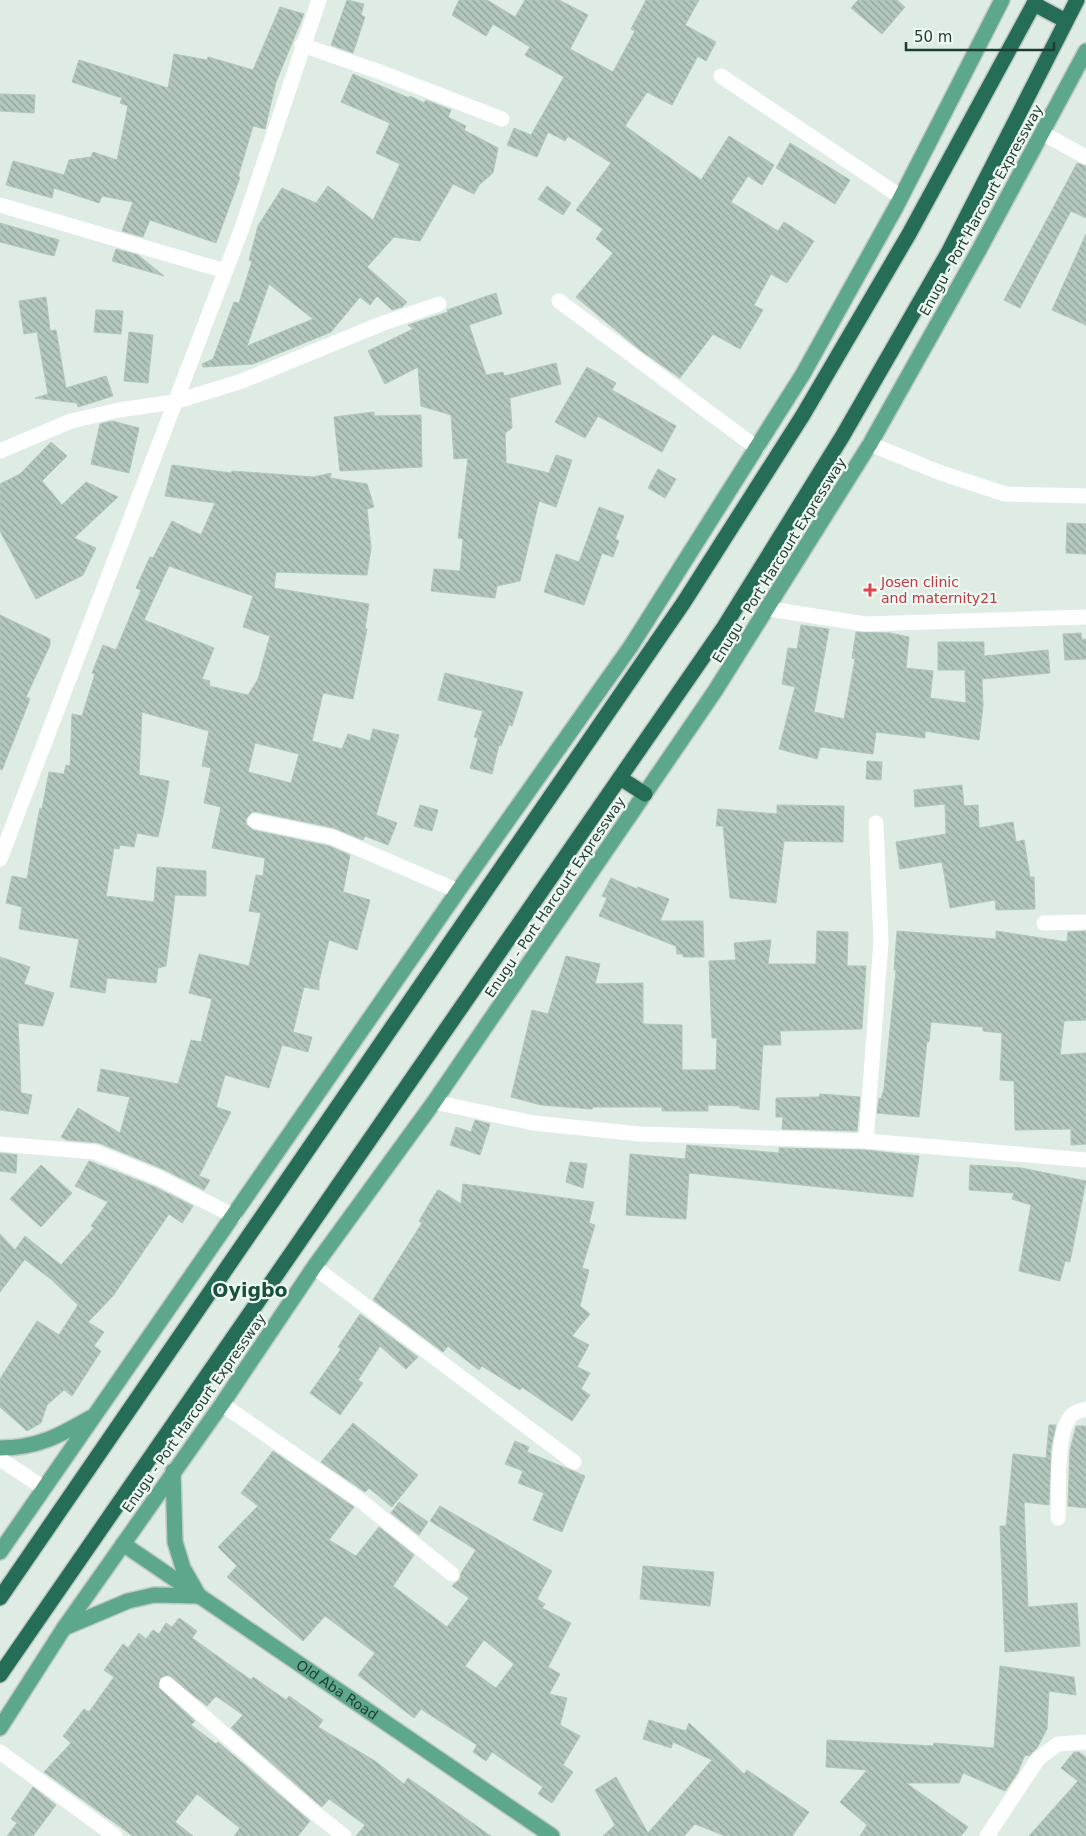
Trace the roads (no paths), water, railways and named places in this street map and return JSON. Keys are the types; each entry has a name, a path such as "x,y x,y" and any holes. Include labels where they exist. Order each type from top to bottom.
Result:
{"highway":[{"name":"Enugu - Port Harcourt Expressway","path":"0,1675 724,627 842,437 949,251 1077,0"},
{"path":"0,1598 684,602 827,374 909,234 1035,2 1066,21"},
{"path":"620,778 645,794"}],"main road":[{"path":"0,1552 458,891 498,837 631,646 807,366 901,197 1002,0"},
{"name":"Enugu - Port Harcourt Expressway","path":"0,1728 64,1628 222,1404 314,1267 434,1102 645,794 769,608 870,444 1086,51"},
{"path":"0,1448 34,1445 56,1438 94,1416"},
{"path":"173,1471 175,1542 183,1568 199,1596"},
{"name":"Old Aba Road","path":"123,1544 552,1836"},
{"path":"64,1628 128,1601 154,1595 199,1596"}],"street":[{"path":"0,859 225,272 319,0"},
{"path":"302,45 380,72 502,119"},
{"path":"721,76 901,197"},
{"path":"1042,133 1086,158"},
{"path":"0,205 225,272"},
{"path":"559,301 757,448"},
{"path":"0,451 71,421 120,410 174,402 242,380 381,324 439,304"},
{"path":"870,444 941,473 1005,494 1086,496"},
{"path":"769,608 865,624 1086,617"},
{"path":"255,821 332,837 458,891"},
{"path":"866,1141 881,942 876,822"},
{"path":"1044,923 1086,922"},
{"path":"434,1102 533,1123 640,1134 866,1141 1086,1160"},
{"path":"0,1144 95,1152 159,1178 234,1216"},
{"path":"314,1267 574,1462"},
{"path":"222,1404 361,1501 452,1574"},
{"path":"1058,1518 1060,1456 1064,1428 1071,1415 1086,1409"},
{"path":"0,1459 44,1488"},
{"path":"167,1684 311,1810 344,1836"},
{"path":"987,1836 1038,1758 1058,1744 1086,1742"},
{"path":"0,1752 115,1836"}],"place":[{"name":"Josen clinic and maternity21","path":"870,590"}],"district":[{"name":"Oyigbo","path":"250,1290"}]}
